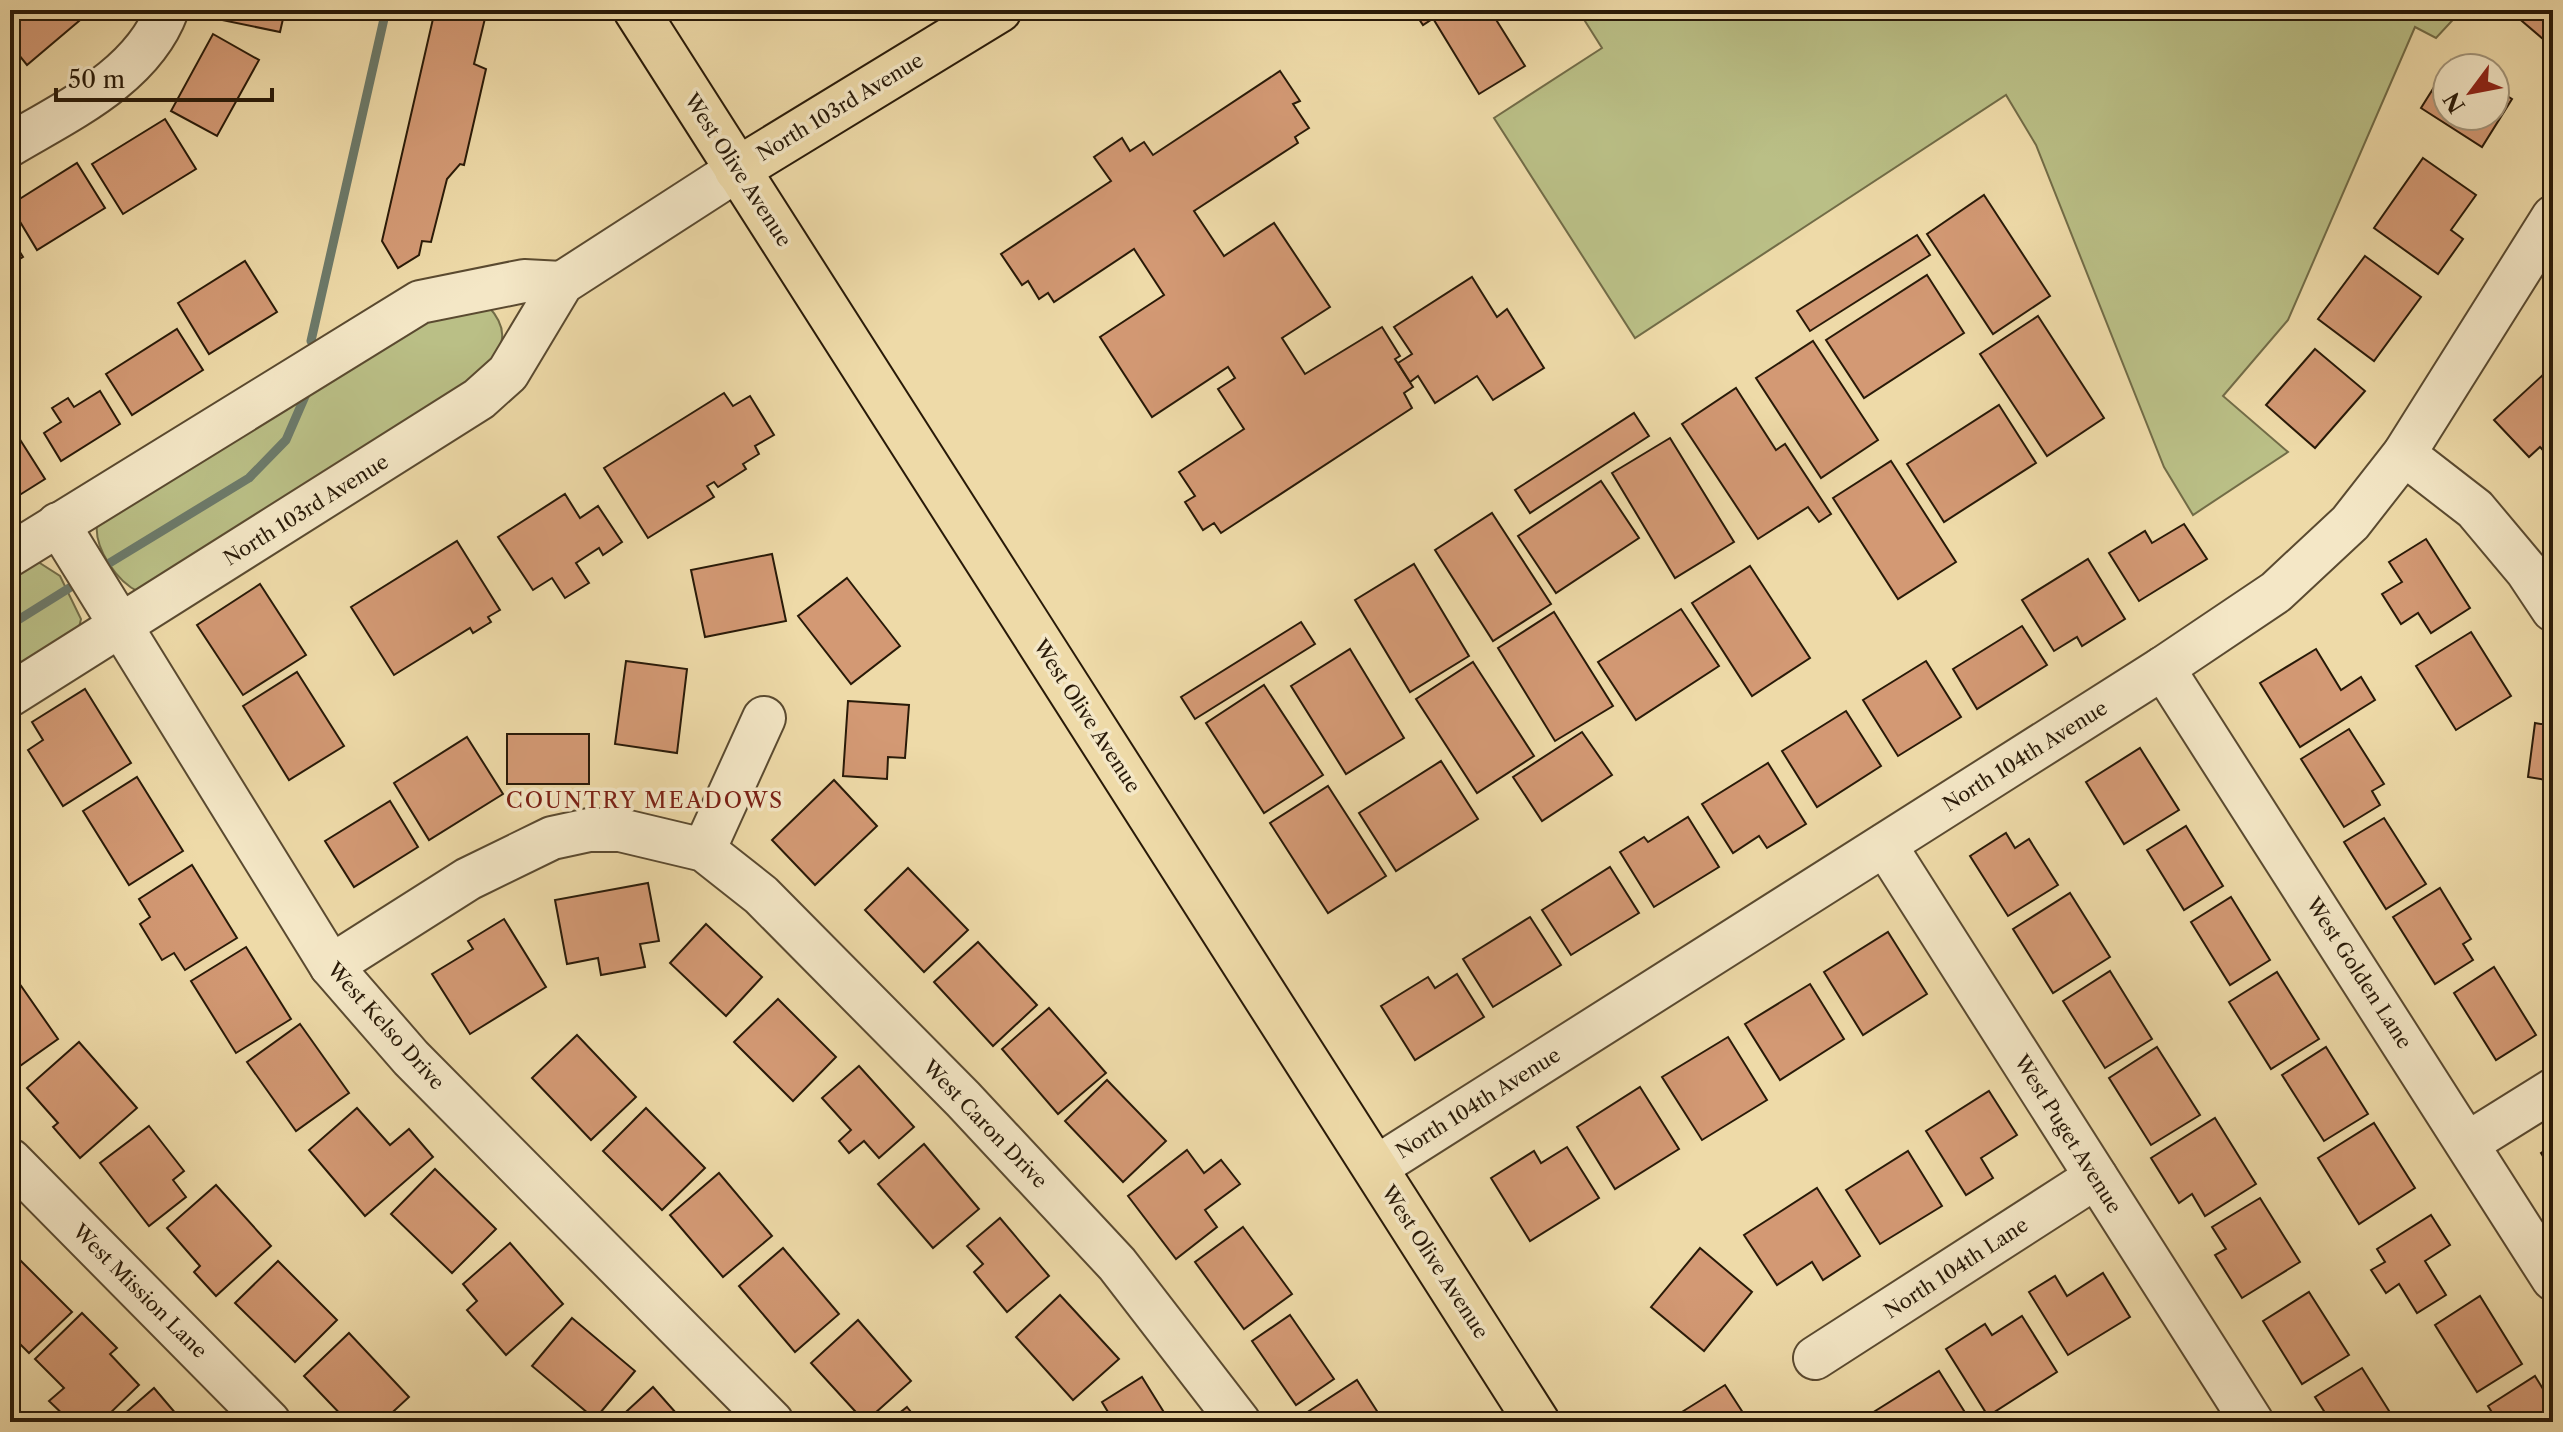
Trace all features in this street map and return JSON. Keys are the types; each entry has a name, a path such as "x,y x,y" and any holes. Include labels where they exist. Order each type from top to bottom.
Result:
{"main road":[{"name":"West Olive Avenue","path":"636,10 1537,1422"},
{"name":"North 103rd Avenue","path":"737,170 999,10"}],"street":[{"path":"10,145 93,96 130,65 167,12"},
{"name":"North 103rd Avenue","path":"10,695 479,399 508,373 562,283 737,170"},
{"name":"North 104th Avenue","path":"1375,1168 2163,668 2276,592 2350,523 2404,454 2553,217"},
{"path":"10,555 420,302 524,281 562,283"},
{"path":"2404,454 2475,509 2527,571 2553,610"},
{"name":"West Kelso Drive","path":"58,524 331,966 411,1058 772,1422"},
{"name":"West Golden Lane","path":"2163,668 2553,1279"},
{"path":"704,850 764,718"},
{"name":"West Caron Drive","path":"331,966 468,879 510,855 552,838 589,830 620,830 704,850 761,895 963,1099 1107,1253 1239,1422"},
{"name":"West Puget Avenue","path":"1885,845 2252,1422"},
{"path":"2468,1143 2553,1090"},
{"name":"West Mission Lane","path":"10,1160 269,1422"},
{"name":"North 104th Lane","path":"1815,1358 2096,1177"}],"green space":[{"path":"1578,10 2462,10 2436,38 2415,27 2288,320 2223,396 2288,452 2193,515 2164,467 2036,145 2006,95 1635,338 1494,118 1602,48"},
{"path":"488,306 497,317 502,336 496,354 476,382 139,592 115,572 99,543 97,524 403,322"},
{"path":"32,558 60,576 81,619 78,632 10,678 10,569"}],"building":[{"path":"10,10 92,10 27,65 10,44"},
{"path":"224,10 285,10 280,32 222,20"},
{"path":"435,10 487,10 474,64 486,69 464,165 460,164 447,179 431,242 422,241 419,255 398,268 382,241"},
{"path":"1413,10 1446,10 1423,25"},
{"path":"1450,10 1490,10 1525,66 1479,94 1434,20"},
{"path":"2509,10 2553,10 2553,41 2550,45"},
{"path":"213,34 259,60 217,136 171,111"},
{"path":"1280,71 1300,101 1293,104 1309,128 1295,137 1298,143 1194,211 1224,256 1274,223 1330,307 1282,338 1305,374 1382,327 1400,356 1395,359 1413,387 1404,393 1412,408 1221,533 1214,523 1203,530 1185,502 1195,496 1179,472 1244,429 1218,389 1235,378 1228,367 1152,417 1100,337 1164,295 1134,249 1054,302 1048,293 1039,299 1028,281 1022,285 1001,254 1111,181 1094,157 1122,138 1130,151 1144,142 1153,155"},
{"path":"2431,92 2431,114 2421,108"},
{"path":"165,119 196,169 123,214 92,164"},
{"path":"2459,132 2491,132 2482,147"},
{"path":"2423,158 2476,195 2451,230 2463,239 2438,274 2374,228"},
{"path":"77,163 105,208 37,250 10,205"},
{"path":"1984,195 2050,296 1993,334 1927,234"},
{"path":"1917,235 1930,255 1810,331 1797,311"},
{"path":"10,236 23,257 10,265"},
{"path":"2365,256 2421,297 2374,361 2318,319"},
{"path":"245,261 277,312 209,354 178,303"},
{"path":"1927,275 1964,333 1864,398 1826,340"},
{"path":"1472,277 1497,317 1507,309 1544,368 1493,400 1477,376 1435,403 1418,376 1410,382 1398,363 1412,354 1394,327"},
{"path":"2038,316 2104,418 2047,456 1980,354"},
{"path":"177,329 203,370 132,415 106,374"},
{"path":"1813,341 1878,440 1821,478 1756,378"},
{"path":"2315,349 2365,391 2315,448 2266,405"},
{"path":"2545,373 2553,382 2553,461 2540,447 2529,457 2494,420"},
{"path":"1736,388 1776,450 1785,444 1831,514 1819,522 1808,507 1758,539 1682,424"},
{"path":"100,391 120,424 61,461 44,433 61,422 52,408 68,398 74,407"},
{"path":"724,393 733,406 750,396 774,435 755,446 759,454 743,464 746,469 718,487 714,482 707,486 714,497 648,538 604,468"},
{"path":"1999,405 2036,463 1944,522 1907,464"},
{"path":"1634,413 1649,436 1530,513 1515,490"},
{"path":"19,438 45,479 10,501 10,444"},
{"path":"1670,438 1734,542 1675,578 1612,473"},
{"path":"1891,461 1956,562 1898,599 1833,498"},
{"path":"1601,481 1639,538 1556,593 1518,536"},
{"path":"565,494 580,518 598,506 622,542 603,555 599,548 576,563 589,583 565,598 552,578 533,590 498,537"},
{"path":"1492,513 1551,604 1493,641 1435,550"},
{"path":"2184,524 2207,559 2139,601 2109,553 2145,531 2152,543"},
{"path":"2426,539 2470,608 2431,633 2418,613 2401,624 2382,594 2402,582 2389,562"},
{"path":"457,541 500,610 488,617 491,622 473,633 470,628 394,675 351,607"},
{"path":"772,554 786,621 705,637 691,570"},
{"path":"2088,559 2125,619 2082,646 2077,637 2054,651 2022,600"},
{"path":"1414,564 1469,656 1410,692 1355,600"},
{"path":"1750,566 1810,658 1752,696 1692,603"},
{"path":"847,578 900,646 851,684 798,616"},
{"path":"260,584 306,655 243,695 197,625"},
{"path":"1681,609 1719,666 1636,720 1598,662"},
{"path":"1554,612 1613,706 1555,741 1498,648"},
{"path":"1301,622 1315,644 1195,719 1181,697"},
{"path":"2022,626 2047,665 1977,709 1953,669"},
{"path":"2471,632 2511,696 2456,730 2416,666"},
{"path":"1350,649 1404,738 1346,774 1291,686"},
{"path":"2316,649 2341,690 2361,677 2375,700 2300,747 2260,683"},
{"path":"626,661 687,669 677,753 615,744"},
{"path":"1926,661 1961,717 1898,756 1863,700"},
{"path":"1473,662 1534,756 1477,793 1416,699"},
{"path":"297,672 344,746 289,780 243,706"},
{"path":"1264,685 1323,775 1264,813 1206,723"},
{"path":"85,689 131,763 63,806 28,750 43,740 32,722"},
{"path":"848,701 909,705 905,758 888,757 887,779 843,776"},
{"path":"1846,711 1881,766 1817,807 1782,751"},
{"path":"2535,723 2553,726 2553,781 2528,777"},
{"path":"2349,729 2384,784 2372,791 2380,805 2344,827 2301,759"},
{"path":"1582,732 1612,775 1542,821 1513,777"},
{"path":"507,734 589,734 589,784 507,784"},
{"path":"467,737 503,794 429,840 394,783"},
{"path":"2140,748 2179,810 2124,844 2086,782"},
{"path":"1441,761 1478,819 1396,871 1359,813"},
{"path":"1768,763 1806,824 1767,848 1759,836 1733,853 1702,804"},
{"path":"137,777 183,851 129,885 83,811"},
{"path":"834,780 877,826 815,885 772,840"},
{"path":"1328,786 1386,876 1328,913 1270,823"},
{"path":"390,801 418,847 354,887 325,841"},
{"path":"1688,817 1719,867 1654,907 1620,852 1644,837 1648,842"},
{"path":"2384,818 2426,884 2386,909 2344,842"},
{"path":"2186,826 2223,886 2184,910 2147,850"},
{"path":"2006,833 2015,848 2029,839 2058,885 2008,916 1970,856"},
{"path":"192,865 237,938 185,970 174,953 162,960 140,924 150,917 139,899"},
{"path":"1610,867 1639,913 1571,955 1542,910"},
{"path":"908,868 968,930 924,972 865,910"},
{"path":"648,883 659,941 640,944 645,967 601,975 598,958 567,964 555,900"},
{"path":"2440,888 2471,939 2463,944 2473,960 2435,984 2393,917"},
{"path":"2070,893 2110,957 2053,993 2013,929"},
{"path":"2231,897 2270,960 2230,985 2191,922"},
{"path":"1530,917 1561,965 1493,1007 1463,959"},
{"path":"504,919 546,987 470,1034 432,974 473,949 468,941"},
{"path":"706,924 762,977 726,1016 670,963"},
{"path":"1888,932 1927,994 1863,1035 1824,972"},
{"path":"978,942 1037,1005 993,1046 934,982"},
{"path":"246,947 291,1019 236,1053 191,981"},
{"path":"2494,967 2536,1035 2496,1060 2454,993"},
{"path":"10,970 58,1039 10,1073"},
{"path":"2110,971 2152,1039 2105,1068 2063,1001"},
{"path":"2277,972 2319,1039 2271,1069 2229,1002"},
{"path":"1457,974 1484,1017 1415,1060 1381,1006 1428,977 1435,988"},
{"path":"1810,984 1844,1039 1780,1080 1745,1024"},
{"path":"778,999 836,1057 793,1101 734,1042"},
{"path":"1049,1008 1106,1073 1058,1114 1002,1049"},
{"path":"300,1024 349,1093 296,1131 247,1062"},
{"path":"577,1035 636,1097 591,1140 532,1078"},
{"path":"1728,1037 1767,1100 1702,1140 1662,1077"},
{"path":"79,1042 137,1108 80,1158 53,1127 58,1123 27,1088"},
{"path":"2157,1047 2200,1115 2151,1145 2109,1078"},
{"path":"2326,1047 2368,1114 2324,1141 2282,1075"},
{"path":"859,1066 914,1127 879,1158 864,1141 849,1153 839,1141 851,1130 822,1098"},
{"path":"1107,1080 1166,1141 1123,1182 1065,1121"},
{"path":"1640,1087 1679,1149 1615,1189 1577,1127"},
{"path":"1989,1091 2017,1135 1981,1158 1993,1178 1966,1195 1926,1131"},
{"path":"357,1108 390,1145 409,1129 433,1157 365,1216 309,1150"},
{"path":"646,1108 705,1168 662,1210 603,1151"},
{"path":"2215,1118 2256,1184 2205,1216 2192,1194 2179,1203 2151,1158"},
{"path":"2374,1123 2415,1188 2359,1224 2318,1158"},
{"path":"149,1126 184,1171 173,1180 186,1197 149,1226 100,1163"},
{"path":"924,1144 979,1209 933,1248 878,1184"},
{"path":"2553,1145 2553,1173 2541,1153"},
{"path":"1567,1147 1599,1198 1530,1241 1491,1178 1534,1151 1541,1163"},
{"path":"1187,1150 1204,1173 1221,1160 1240,1184 1205,1210 1217,1227 1176,1259 1128,1196"},
{"path":"1908,1151 1942,1206 1880,1244 1846,1190"},
{"path":"435,1169 496,1229 452,1273 391,1214"},
{"path":"719,1173 772,1236 723,1277 670,1215"},
{"path":"216,1185 271,1246 216,1296 194,1272 200,1266 167,1228"},
{"path":"1817,1188 1860,1256 1823,1280 1812,1262 1777,1285 1744,1235"},
{"path":"2260,1198 2300,1262 2242,1298 2215,1255 2226,1249 2212,1227"},
{"path":"2431,1215 2450,1245 2425,1261 2446,1295 2417,1313 2399,1284 2386,1293 2371,1270 2385,1262 2377,1249"},
{"path":"1000,1218 1049,1276 1007,1312 974,1272 983,1264 967,1246"},
{"path":"1243,1227 1292,1294 1244,1329 1195,1262"},
{"path":"510,1243 563,1304 506,1355 467,1310 477,1301 463,1284"},
{"path":"783,1248 839,1314 795,1352 739,1286"},
{"path":"1700,1248 1752,1292 1704,1351 1651,1307"},
{"path":"10,1250 72,1312 29,1353 10,1334"},
{"path":"278,1261 337,1320 295,1362 235,1303"},
{"path":"2103,1273 2130,1317 2068,1355 2029,1292 2055,1276 2067,1296"},
{"path":"2309,1292 2349,1355 2302,1384 2263,1321"},
{"path":"1060,1295 1119,1359 1073,1400 1016,1337"},
{"path":"2480,1296 2522,1364 2477,1392 2435,1325"},
{"path":"82,1313 117,1348 110,1354 139,1385 101,1422 91,1413 82,1422 71,1422 49,1401 64,1388 35,1359"},
{"path":"1290,1315 1334,1379 1296,1405 1252,1341"},
{"path":"2022,1316 2057,1372 1988,1416 1946,1349 1985,1324 1992,1335"},
{"path":"572,1318 635,1371 595,1419 532,1366"},
{"path":"858,1320 911,1381 865,1422 811,1363"},
{"path":"349,1333 409,1397 382,1422 348,1422 304,1376"},
{"path":"2362,1368 2396,1422 2331,1422 2315,1397"},
{"path":"1939,1371 1971,1422 1878,1422 1872,1413"},
{"path":"2535,1376 2553,1405 2553,1422 2498,1422 2488,1406"},
{"path":"1142,1377 1170,1422 1114,1422 1102,1402"},
{"path":"1357,1380 1384,1422 1312,1422 1306,1413"},
{"path":"1725,1385 1749,1422 1670,1422 1669,1420"},
{"path":"653,1387 684,1422 615,1422"},
{"path":"154,1388 183,1422 115,1422"},
{"path":"907,1407 919,1422 888,1422"}],"waterway":[{"path":"311,341 386,10"},
{"path":"98,570 249,478 286,440 306,394"},
{"path":"10,625 82,580"}],"district":[{"name":"COUNTRY MEADOWS","path":"645,800"}]}
